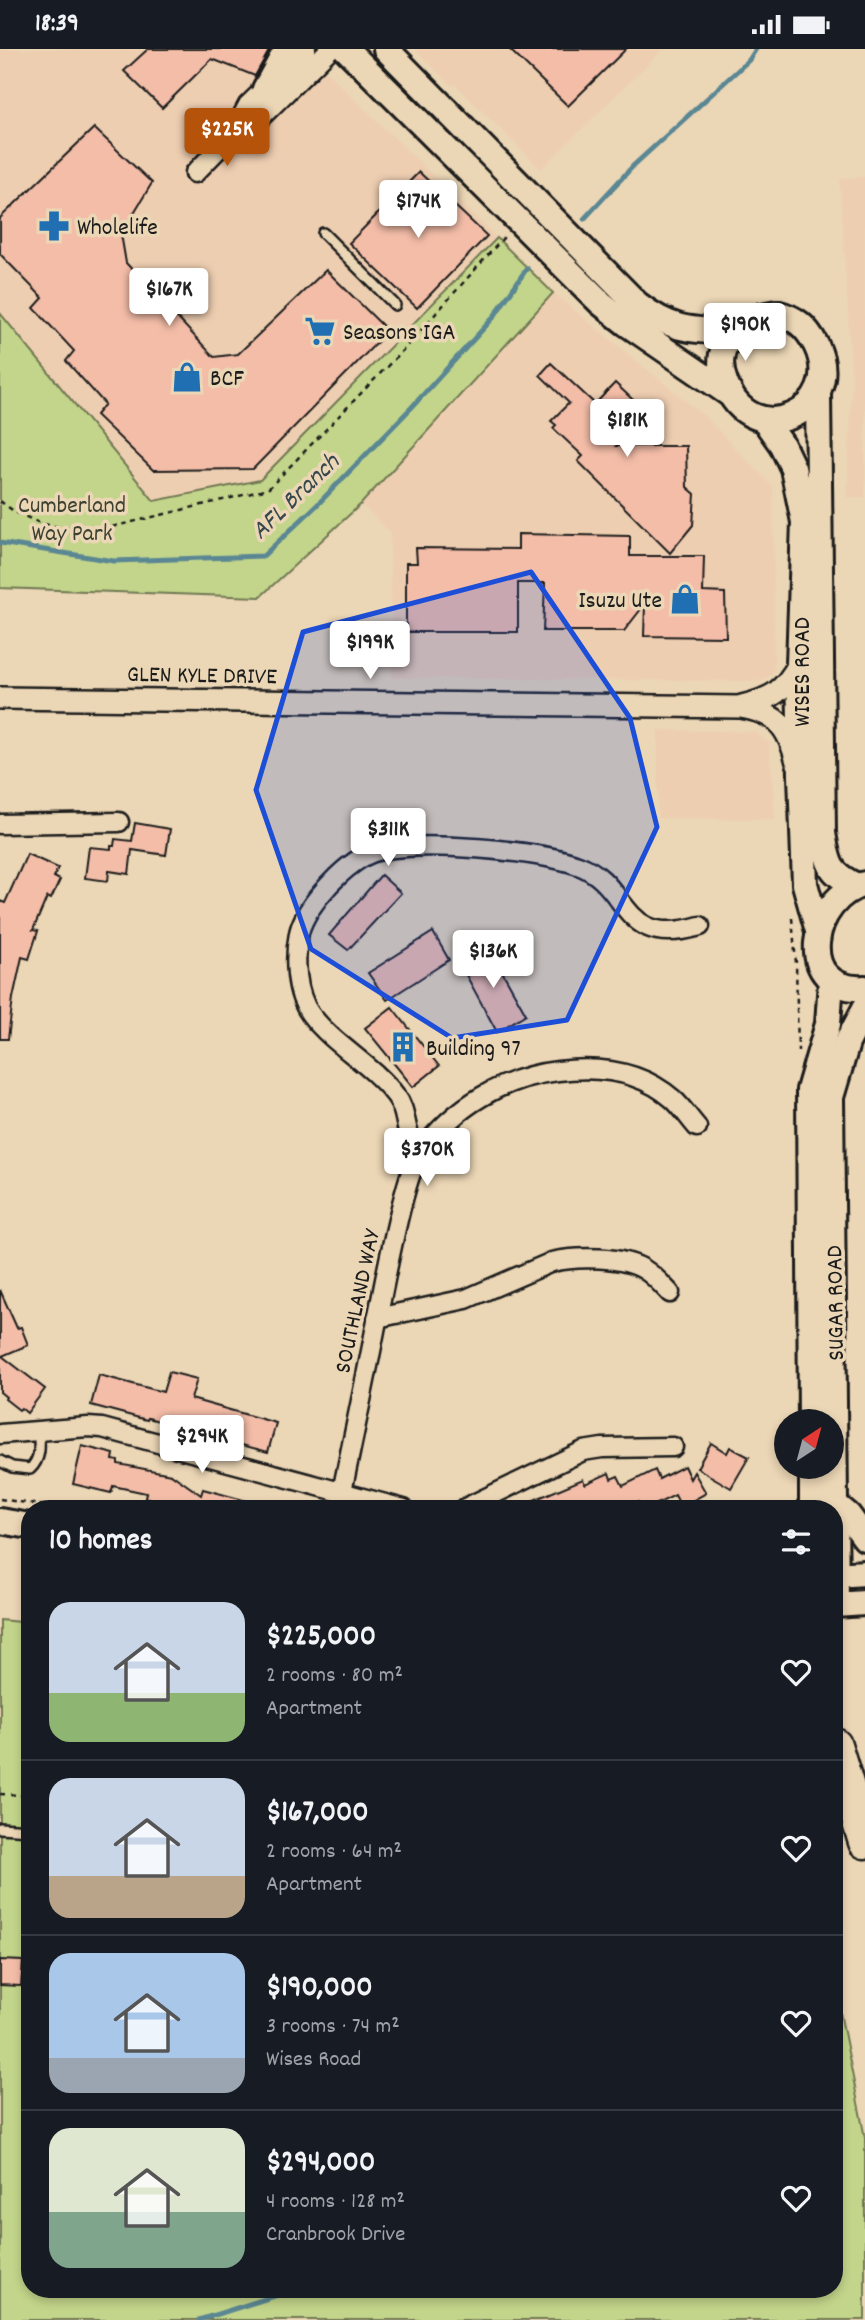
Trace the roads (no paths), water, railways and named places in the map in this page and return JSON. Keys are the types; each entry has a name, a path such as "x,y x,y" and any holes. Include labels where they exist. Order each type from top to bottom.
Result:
{"highway":[{"path":"843,1771 865,1842"}],"main road":[{"path":"265,89 287,49"},
{"path":"346,49 601,303 731,395 750,415 765,421 781,420 799,414 818,394 822,376 821,358 806,328 793,318 776,313 758,315 733,332 723,351 721,366 731,395"},
{"path":"386,49 637,304 669,325 733,332"},
{"name":"WISES ROAD","path":"818,394 823,833 828,863 840,878 861,885"},
{"name":"WISES ROAD","path":"765,421 782,445 793,468 804,522 799,664 806,884 818,931 815,943 817,963 831,980"},
{"path":"818,931 827,912 841,896 861,885"},
{"path":"831,980 853,989 865,988"},
{"name":"SUGAR ROAD","path":"811,1409 809,1090 828,1024 831,980"},
{"name":"SUGAR ROAD","path":"836,1500 831,1097 847,1043 865,1008"},
{"path":"812,1479 812,1500"},
{"path":"843,1511 865,1538"},
{"path":"0,1521 21,1524"},
{"path":"0,1538 21,1537"},
{"path":"843,1575 865,1573"},
{"path":"843,1605 865,1603"}],"street":[{"path":"231,136 248,105 306,49"},
{"path":"195,173 231,136 260,118 330,49"},
{"path":"740,707 771,698 783,688 799,664"},
{"name":"GLEN KYLE DRIVE","path":"0,698 740,707"},
{"path":"740,707 756,710 781,724 791,739 801,776"},
{"path":"0,824 119,821"},
{"path":"421,1152 409,1140 398,1099 310,1014 300,989 297,954 302,922 310,908 348,867 377,851 407,846 490,850 564,861 596,875 625,910 642,923 678,933 700,926"},
{"name":"SOUTHLAND WAY","path":"342,1492 398,1219 413,1169 421,1152 458,1113 481,1095 508,1083 542,1073 572,1069 624,1073 649,1083 673,1099 697,1126"},
{"path":"377,1318 466,1299 552,1262 566,1259 626,1262 653,1276 670,1293"},
{"path":"0,1434 102,1428 371,1500"},
{"path":"482,1500 583,1451 602,1448 673,1447"}],"lane":[{"path":"323,233 395,305"},
{"path":"0,1461 12,1467 30,1469 37,1463 38,1431"},
{"path":"0,1828 21,1829"}],"waterway":[{"name":"AFL Branch","path":"584,219 634,165 749,60 756,49"},
{"name":"AFL Branch","path":"0,543 114,561 263,556 317,505 411,408 493,318 527,268"},
{"path":"199,2320 268,2298"}],"place":[{"name":"Wholelife","path":"54,226"},
{"name":"Seasons IGA","path":"320,331"},
{"name":"BCF","path":"187,377"},
{"name":"Isuzu Ute","path":"685,599"},
{"name":"Building 97","path":"403,1047"}],"park label":[{"name":"Cumberland Way Park","path":"72,518"}]}
